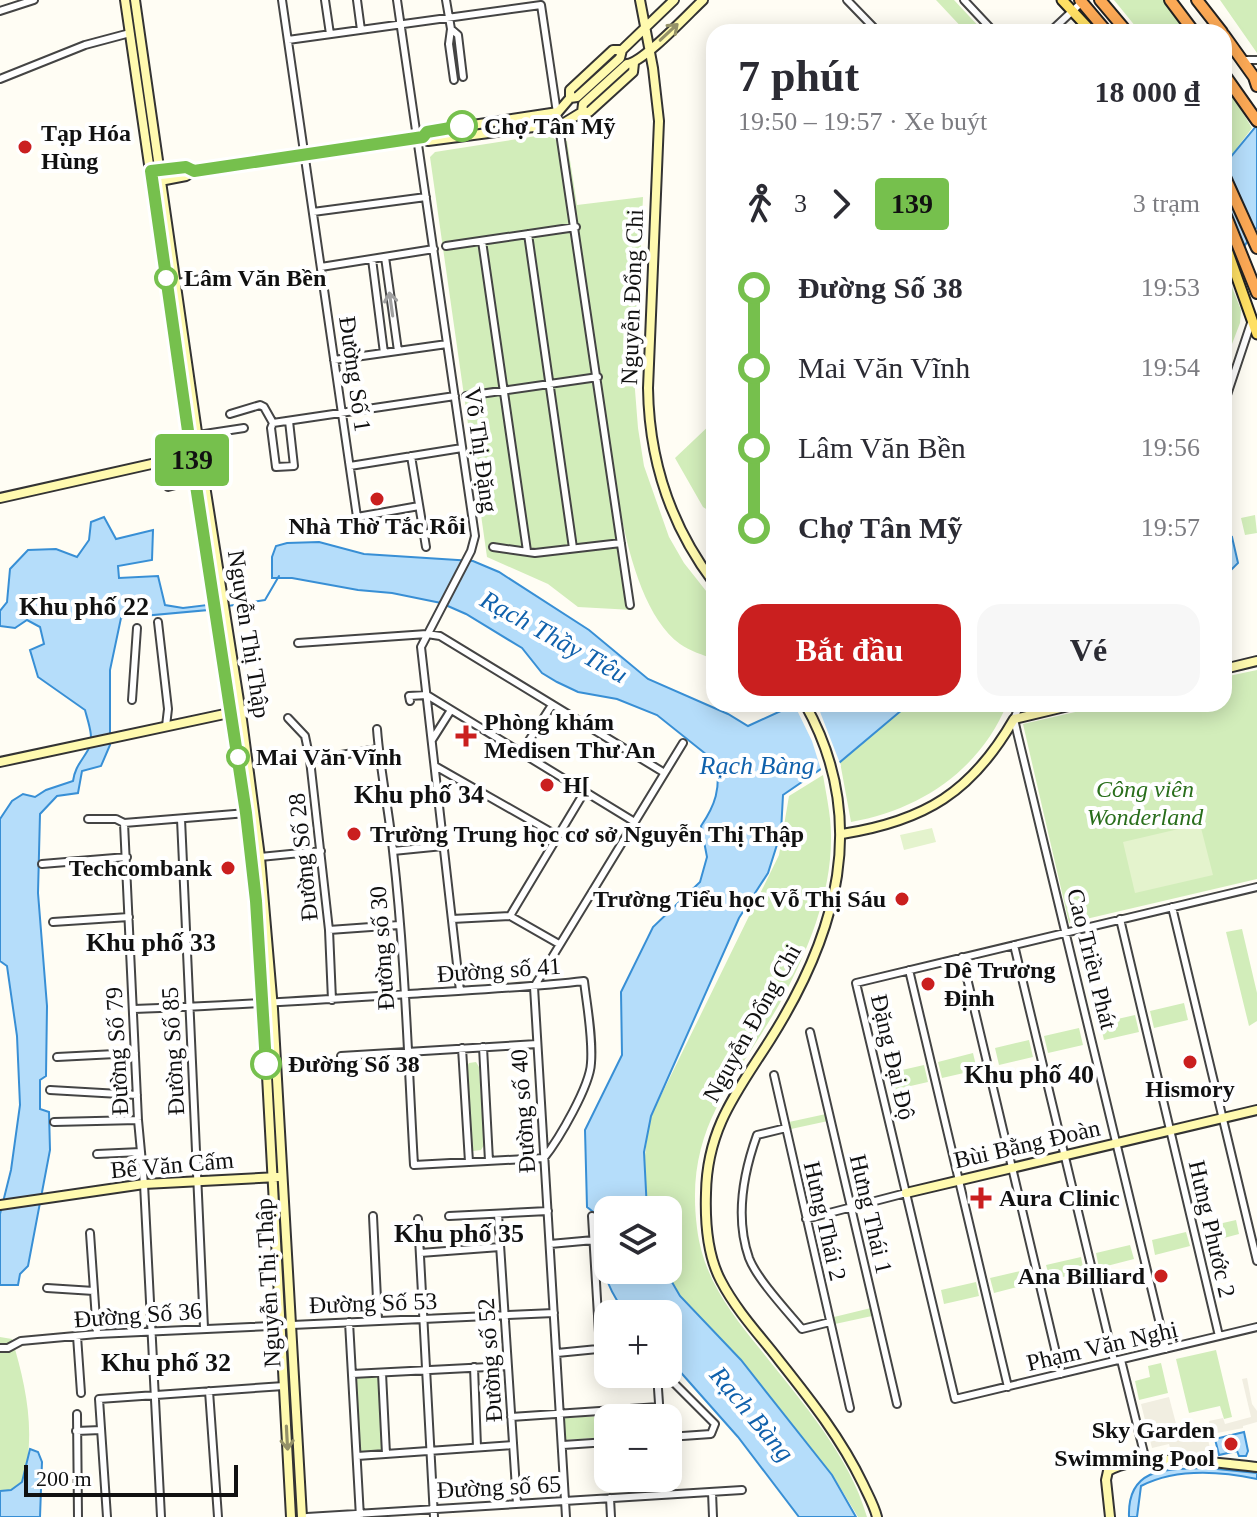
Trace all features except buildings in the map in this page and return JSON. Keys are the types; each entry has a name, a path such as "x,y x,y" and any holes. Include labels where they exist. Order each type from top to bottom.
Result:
{"highway":[{"path":"1100,0 1120,24"},
{"path":"1170,0 1188,24"},
{"path":"1197,0 1215,24"},
{"path":"1082,1 1101,24"},
{"path":"1232,46 1256,81"},
{"path":"1232,85 1257,121"},
{"path":"1232,193 1257,248"},
{"path":"1232,234 1253,295"}],"main road":[{"name":"Nguyễn Thị Thập","path":"125,0 158,182 196,454 260,857 285,1324 304,1517"},
{"name":"Nguyễn Thị Thập","path":"135,0 156,171"},
{"name":"Nguyễn Đổng Chi","path":"640,0 659,121 648,388 650,429 660,480 678,528 706,571"},
{"path":"494,127 558,112 570,98 570,90 613,50 622,50 674,0"},
{"path":"158,182 186,176 194,171 420,138 427,132 560,124 574,119 582,112 583,104 627,64 634,63 650,50 703,0"},
{"path":"1062,0 1085,24"},
{"path":"156,171 186,167 194,171"},
{"name":"Nguyễn Thị Thập","path":"161,207 177,283 198,435 195,480 218,597"},
{"path":"1232,256 1253,295 1253,319 1257,334"},
{"path":"0,498 196,454"},
{"path":"1232,665 1257,661"},
{"path":"0,762 236,712"},
{"name":"Nguyễn Đổng Chi","path":"809,712 826,749 838,802 842,834 834,899 810,964 771,1038 716,1129 707,1168 706,1217 711,1256 720,1280 738,1309 823,1415 854,1464 877,1517"},
{"path":"842,834 869,830 911,817 949,797 979,771 1014,719 1043,712"},
{"name":"Nguyễn Thị Thập","path":"251,812 268,1002"},
{"name":"Bùi Bằng Đoàn","path":"906,1193 1257,1110"},
{"name":"Bế Văn Cấm","path":"0,1205 144,1184 277,1177"},
{"name":"Nguyễn Thị Thập","path":"285,1324 284,1386 291,1517"},
{"path":"1110,1517 1108,1471 1146,1461 1257,1467"}],"street":[{"path":"0,11 34,0"},
{"name":"Đường Số 1","path":"282,0 357,517 419,506"},
{"path":"325,0 330,34"},
{"path":"357,0 361,30"},
{"name":"Võ Thị Đặng","path":"397,0 420,138 475,536 471,551 421,647 460,991"},
{"path":"446,0 454,80"},
{"path":"847,0 870,24"},
{"path":"964,0 986,24"},
{"path":"1058,24 1082,1"},
{"path":"288,40 541,5 630,605"},
{"path":"451,29 458,35 463,77"},
{"path":"0,79 85,45 130,33"},
{"path":"1242,60 1257,60"},
{"path":"313,212 426,197"},
{"path":"446,246 576,227"},
{"path":"528,234 573,548"},
{"path":"482,241 527,551"},
{"path":"321,267 434,249"},
{"path":"385,257 398,351"},
{"path":"372,259 384,353"},
{"path":"177,283 220,276"},
{"path":"1232,381 1253,319"},
{"path":"334,360 447,344"},
{"path":"466,396 598,377"},
{"path":"273,423 455,396"},
{"path":"230,414 260,405 264,407 273,423 276,467 294,466 289,421"},
{"path":"198,435 244,428"},
{"path":"350,466 462,448"},
{"path":"411,456 426,547"},
{"path":"168,487 195,480"},
{"path":"493,547 535,553 621,543"},
{"path":"158,622 168,709 166,726"},
{"path":"132,700 137,628"},
{"path":"298,643 427,634 440,636 663,772"},
{"path":"410,701 409,696 427,695 633,821"},
{"path":"521,753 552,705"},
{"path":"432,741 451,710"},
{"path":"1014,719 1017,712"},
{"name":"Đường Số 28","path":"288,718 305,736 310,760 329,930 332,1000"},
{"name":"Cao Triều Phát","path":"1014,719 1166,1349"},
{"name":"Đường số 30","path":"377,729 393,851 414,1165 469,1162"},
{"path":"534,987 683,743"},
{"path":"310,760 378,749"},
{"path":"435,766 558,836"},
{"path":"510,916 585,791"},
{"path":"88,819 116,819 124,823 251,812"},
{"name":"Đường Số 85","path":"181,819 204,1328"},
{"name":"Đường Số 79","path":"124,823 161,1517"},
{"path":"393,851 443,846"},
{"path":"260,857 321,851"},
{"path":"42,864 127,857"},
{"name":"Đặng Đại Độ","path":"955,1399 856,983 1257,887"},
{"path":"1172,907 1257,1261"},
{"path":"452,919 510,916 559,944"},
{"path":"53,922 129,917"},
{"name":"Hưng Phước 2","path":"1120,919 1219,1336"},
{"path":"329,930 399,925"},
{"path":"1014,945 1064,1155 1146,1461"},
{"path":"962,957 1061,1374"},
{"path":"909,970 1008,1387"},
{"name":"Đường số 41","path":"268,1002 534,987 584,981 592,1063 587,1080 556,1143 544,1158"},
{"name":"Đường số 40","path":"534,987 566,1517"},
{"path":"134,1009 268,1002"},
{"name":"Hưng Thái 1","path":"810,1032 897,1404"},
{"path":"341,1056 537,1044"},
{"path":"483,1047 489,1161"},
{"path":"462,1048 469,1162 544,1158"},
{"path":"57,1057 135,1053"},
{"name":"Hưng Thái 2","path":"774,1075 850,1408"},
{"path":"50,1090 137,1095"},
{"path":"54,1122 138,1120"},
{"name":"Hưng Thái 2","path":"786,1128 757,1135 747,1163 740,1216 750,1260 802,1329 830,1322"},
{"path":"97,1154 141,1152"},
{"name":"Bùi Bằng Đoàn","path":"806,1219 906,1193"},
{"path":"449,1216 548,1211"},
{"name":"Đường số 52","path":"498,1214 517,1504"},
{"path":"373,1216 378,1320"},
{"path":"550,1244 594,1240 592,1216"},
{"path":"418,1219 434,1513"},
{"path":"90,1233 97,1334"},
{"path":"420,1253 500,1247"},
{"path":"47,1288 94,1291"},
{"name":"Đường Số 53","path":"285,1324 554,1313"},
{"path":"349,1322 360,1515"},
{"name":"Đường Số 36","path":"0,1348 8,1348 21,1341 97,1334 285,1324"},
{"name":"Phạm Văn Nghị","path":"955,1399 1257,1327"},
{"path":"77,1336 81,1393"},
{"path":"557,1353 594,1349"},
{"path":"352,1374 508,1366"},
{"path":"474,1367 477,1447"},
{"path":"382,1373 386,1454"},
{"path":"107,1517 99,1399 284,1386"},
{"path":"679,1388 715,1424 711,1434 682,1436"},
{"path":"209,1391 218,1517"},
{"path":"511,1417 594,1411"},
{"path":"77,1414 78,1517"},
{"path":"76,1431 101,1430"},
{"path":"563,1445 594,1443"},
{"path":"357,1456 513,1445"},
{"name":"Đường số 65","path":"304,1517 434,1513 517,1504 742,1490"},
{"path":"712,1492 713,1517"},
{"path":"610,1498 611,1517"}],"green space":[{"path":"936,0 954,0 976,24 958,24"},
{"path":"1114,0 1167,0 1185,24 1134,24"},
{"path":"1220,0 1257,0 1257,53"},
{"path":"1232,95 1252,128 1232,154"},
{"path":"549,134 558,142 567,141 577,205 643,197 635,390 638,428 644,466 669,537 706,591 706,656 680,644 660,623 644,593 622,520 616,485 633,610 578,607 548,584 487,557 430,157 435,152"},
{"path":"1232,287 1241,310 1232,344"},
{"path":"706,429 706,509 703,507 675,458"},
{"path":"1255,515 1257,533 1245,535 1241,518"},
{"name":"Công viên Wonderland","path":"1257,670 1257,879 1069,923 1023,724 1075,712 1232,712 1232,675"},
{"path":"864,712 1003,712 981,749 945,783 901,808 876,816 851,822 840,762"},
{"path":"823,775 831,835 823,900 791,982 731,1081 706,1132 698,1160 695,1192 697,1228 705,1262 720,1293 836,1450 867,1517 858,1517 832,1474 680,1296 673,1284 682,1284 682,1196 645,1196 644,1186 651,1116 779,855 789,796"},
{"path":"1200,824 1213,875 1135,893 1123,842"},
{"path":"932,828 936,842 904,850 900,835"},
{"path":"1242,929 1257,993 1257,1021 1249,1026 1226,932"},
{"path":"1184,1003 1188,1020 1154,1028 1150,1011"},
{"path":"1135,1015 1139,1032 1104,1040 1100,1023"},
{"path":"1079,1028 1083,1045 1048,1053 1044,1036"},
{"path":"1029,1040 1033,1057 999,1065 995,1048"},
{"path":"973,1053 977,1070 942,1078 938,1062"},
{"path":"476,1062 479,1067 484,1145 481,1150 473,1151 466,1068 469,1063"},
{"path":"924,1065 928,1082 893,1090 889,1073"},
{"path":"826,1114 828,1121 791,1129 789,1122"},
{"path":"1236,1220 1239,1234 1205,1243 1201,1228"},
{"path":"1186,1232 1190,1246 1155,1255 1152,1240"},
{"path":"1130,1245 1134,1259 1099,1268 1096,1253"},
{"path":"1081,1257 1084,1272 1050,1280 1046,1265"},
{"path":"1025,1270 1028,1284 994,1293 990,1278"},
{"path":"976,1282 979,1296 944,1304 941,1290"},
{"path":"871,1308 872,1316 835,1324 834,1317"},
{"path":"0,1337 12,1339 22,1374 28,1411 29,1447 22,1483 11,1490 0,1491"},
{"path":"1216,1350 1232,1417 1224,1419 1220,1406 1189,1413 1176,1359"},
{"path":"1161,1363 1168,1393 1139,1400 1135,1381 1150,1377 1148,1366"},
{"path":"378,1374 383,1452 359,1454 355,1376"},
{"path":"594,1416 594,1438 565,1440 564,1418"}],"shaded area":[{"path":"1247,1378 1252,1404 1257,1411 1257,1422 1207,1435 1211,1453 1172,1455 1169,1444 1152,1448 1141,1404 1169,1397 1179,1435 1186,1433 1185,1426 1192,1424 1194,1432 1210,1429 1209,1421 1223,1418 1225,1424 1251,1417 1242,1379"}],"water":[{"path":"1257,125 1257,227 1232,265 1232,155"},
{"path":"104,517 116,539 153,530 152,560 118,566 119,578 158,576 165,605 183,608 207,605 208,610 121,618 110,670 110,745 101,766 82,771 78,793 57,796 40,814 38,893 47,1006 46,1076 40,1080 40,1109 49,1112 50,1150 28,1266 20,1274 18,1285 0,1285 0,1214 11,1170 20,1105 17,1036 7,966 0,961 0,819 12,801 23,794 35,797 73,781 90,746 91,736 85,710 38,677 30,650 44,644 40,627 27,620 15,628 0,626 0,611 7,602 10,569 28,550 56,549 77,557 89,540 91,522"},
{"path":"1232,537 1238,563 1232,569"},
{"name":"Rạch Bàng","path":"319,542 364,554 473,561 499,572 589,630 648,679 706,704 706,712 723,712 748,726 779,712 899,712 840,762 821,769 783,795 781,832 768,873 739,918 651,1116 644,1152 646,1196 594,1196 594,1213 587,1207 585,1130 622,1055 621,992 653,927 700,882 707,857 701,826 716,796 717,763 657,715 617,699 578,692 557,682 542,673 522,648 466,614 441,603 292,578 272,578 272,557 276,546"},
{"name":"Rạch Bàng","path":"608,1284 673,1284 680,1296 741,1360 832,1475 856,1517 799,1517 738,1437 682,1374 682,1300 616,1300"},
{"name":"Sky Garden Swimming Pool","path":"1244,1432 1248,1451 1246,1456 1239,1456 1237,1451 1219,1455 1215,1439"},
{"path":"30,1449 38,1452 42,1462 40,1517 0,1517 0,1491 11,1490 22,1482"},
{"path":"1207,1468 1257,1473 1257,1479 1198,1473 1154,1480 1141,1486 1137,1517 1129,1517 1130,1500 1143,1479 1165,1470"}],"pier":[{"path":"798,712 820,712 841,766 822,773 812,741"}],"waterway":[{"path":"228,606 265,600 279,576"}],"bus line":[{"name":"139","path":"266,1064 256,901 246,813 151,171 186,167 194,171 423,137 427,132 462,126"}],"place":[{"name":"Chợ Tân Mỹ","path":"462,126"},
{"name":"Tạp Hóa Hùng","path":"25,147"},
{"name":"Lâm Văn Bền","path":"166,278"},
{"name":"Nhà Thờ Tắc Rỗi","path":"377,499"},
{"name":"Phòng khám Medisen Thư An","path":"466,736"},
{"name":"Mai Văn Vĩnh","path":"238,757"},
{"name":"H[","path":"547,785"},
{"name":"Trường Trung học cơ sở Nguyễn Thị Thập","path":"354,834"},
{"name":"Techcombank","path":"228,868"},
{"name":"Trường Tiểu học Vỗ Thị Sáu","path":"902,899"},
{"name":"Dê Trương Định","path":"928,984"},
{"name":"Hismory","path":"1190,1062"},
{"name":"Đường Số 38","path":"266,1064"},
{"name":"Aura Clinic","path":"981,1198"},
{"name":"Ana Billiard","path":"1161,1276"},
{"name":"Sky Garden Swimming Pool","path":"1231,1444"}],"district":[{"name":"Khu phố 22","path":"84,606"},
{"name":"Khu phố 34","path":"419,794"},
{"name":"Khu phố 33","path":"151,942"},
{"name":"Khu phố 40","path":"1029,1074"},
{"name":"Khu phố 35","path":"459,1233"},
{"name":"Khu phố 32","path":"166,1362"}],"water label":[{"name":"Rạch Thầy Tiêu","path":"554,637"}]}
